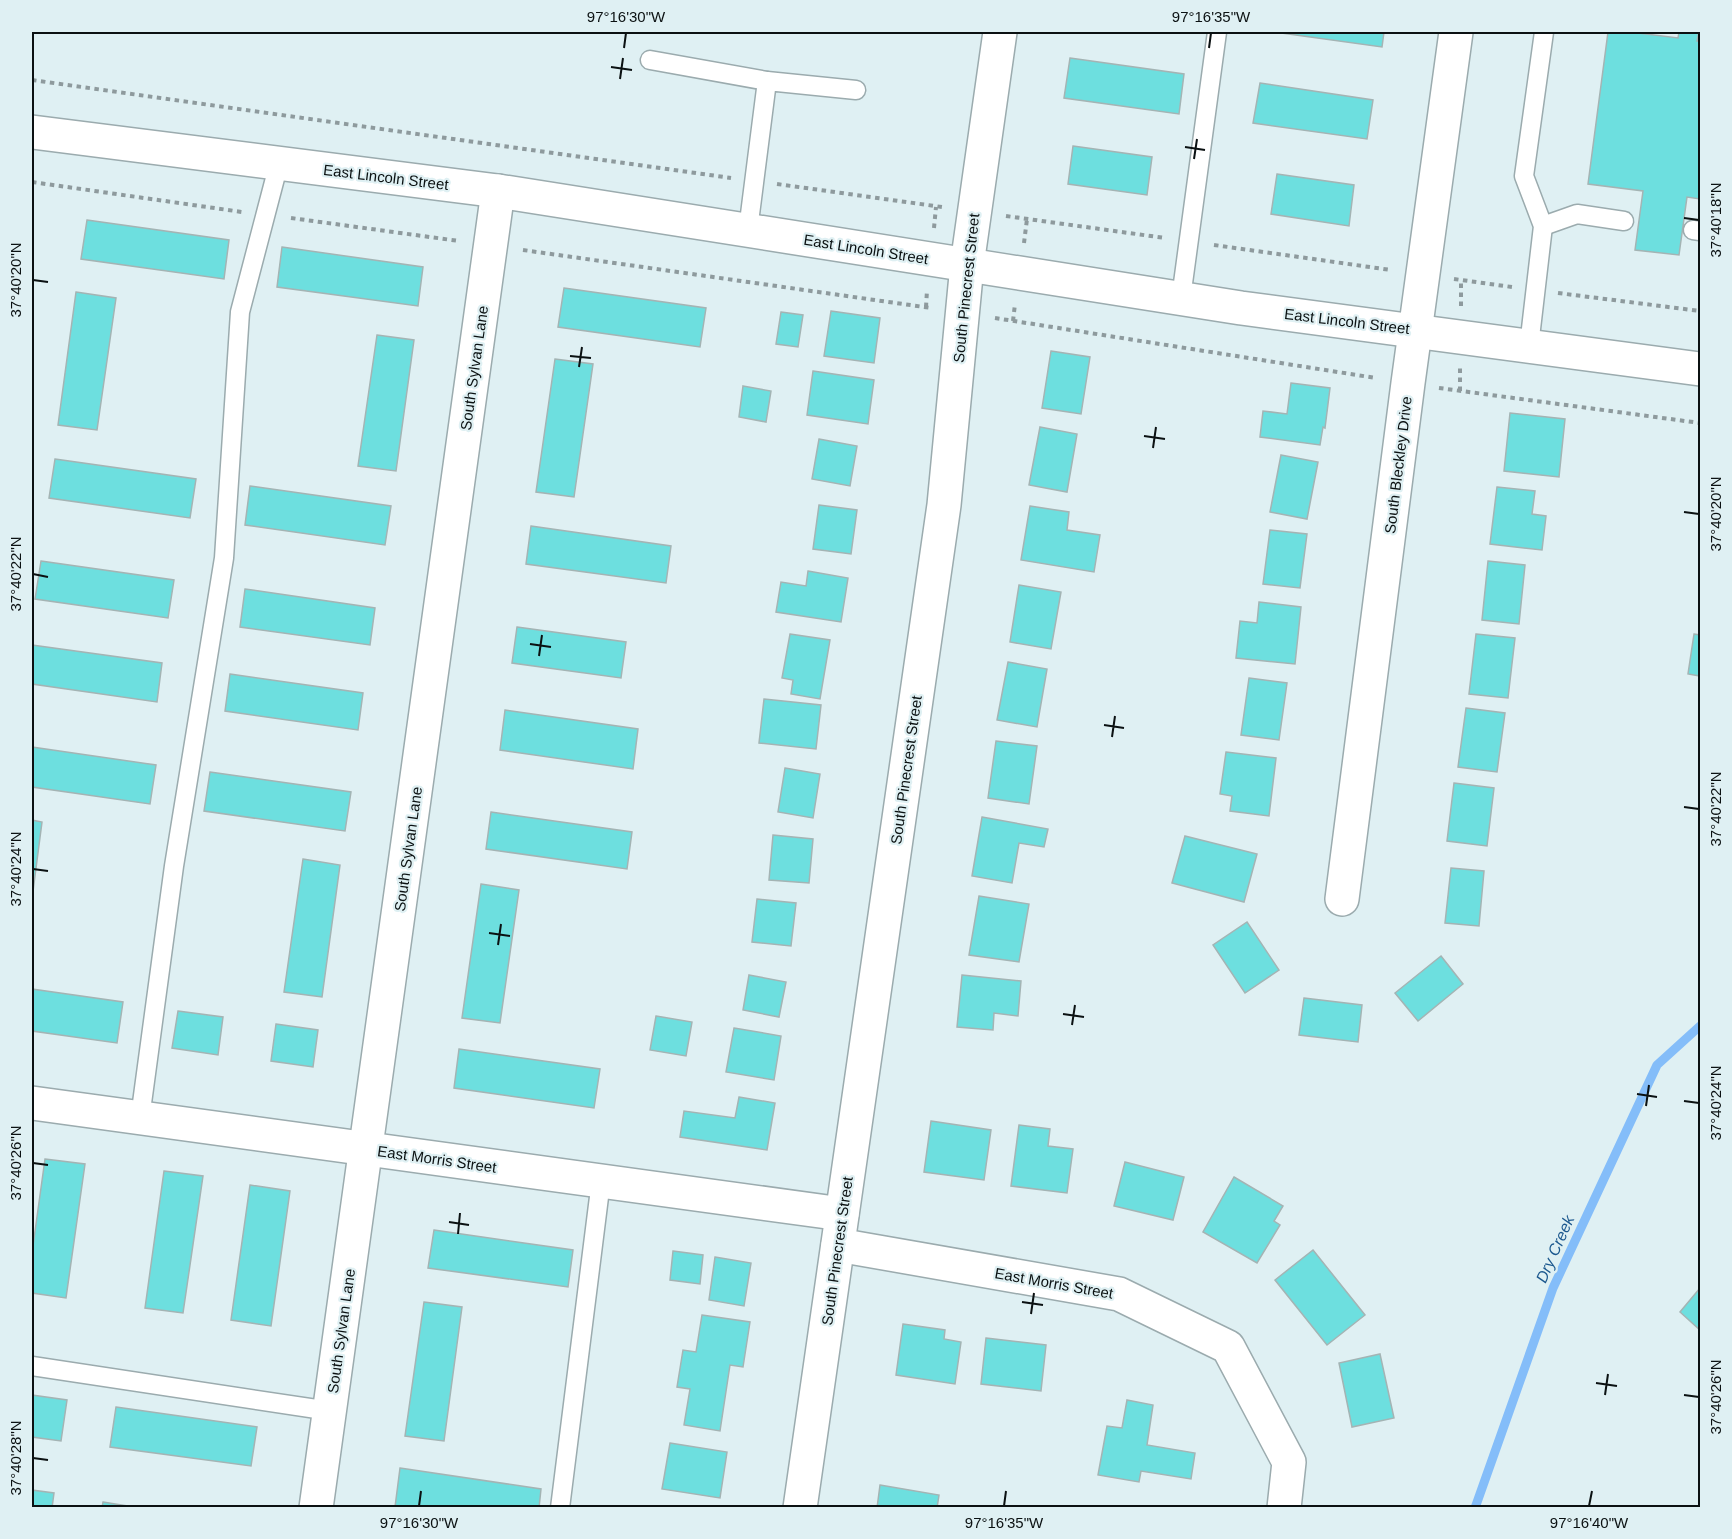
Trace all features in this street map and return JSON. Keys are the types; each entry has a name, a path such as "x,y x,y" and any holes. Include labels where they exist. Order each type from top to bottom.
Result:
{"street":[{"name":"South Pinecrest Street","path":"800,1508 944,506 967,265 1000,32"},
{"name":"South Bleckley Drive","path":"1342,899 1408,383 1456,32"},
{"name":"East Lincoln Street","path":"32,132 498,191 1181,298 1701,369"},
{"name":"South Sylvan Lane","path":"316,1508 498,191"},
{"name":"East Morris Street","path":"32,1103 601,1181 840,1230 1119,1294 1228,1347 1289,1462 1284,1508"}],"lane":[{"path":"1181,298 1217,32"},
{"path":"1529,345 1543,226 1524,176 1544,32"},
{"path":"650,60 768,81 856,90"},
{"path":"748,230 768,81"},
{"path":"140,1118 174,866 224,558 240,312 279,163"},
{"path":"1543,226 1577,214 1624,220"},
{"path":"560,1508 601,1181"},
{"path":"32,1366 330,1411"}],"path":[{"path":"32,80 1189,242 1701,311"},
{"path":"32,182 857,296 1408,383 1701,423"}],"building":[{"path":"1274,32 1384,32 1382,47"},
{"path":"1608,32 1630,32 1678,38 1679,32 1699,32 1697,41 1700,41 1700,199 1687,197 1679,255 1635,250 1643,191 1588,184"},
{"path":"1070,58 1184,74 1179,114 1064,98"},
{"path":"1260,83 1373,100 1367,139 1253,123"},
{"path":"1073,146 1152,157 1147,195 1068,184"},
{"path":"1277,174 1354,185 1349,226 1271,214"},
{"path":"87,220 229,240 224,279 81,259"},
{"path":"282,247 423,267 418,306 277,287"},
{"path":"564,288 706,308 700,347 558,327"},
{"path":"76,292 116,298 97,430 58,425"},
{"path":"831,311 880,318 874,363 824,356"},
{"path":"781,312 803,315 798,347 776,344"},
{"path":"377,335 414,340 396,471 358,466"},
{"path":"1051,351 1090,357 1081,414 1042,408"},
{"path":"555,359 593,364 574,497 536,492"},
{"path":"813,371 874,380 868,424 807,415"},
{"path":"1291,383 1330,388 1325,428 1323,427 1320,445 1260,437 1263,411 1287,414"},
{"path":"743,386 771,391 766,422 739,417"},
{"path":"1510,413 1565,419 1559,477 1504,471"},
{"path":"1040,427 1077,434 1067,492 1029,485"},
{"path":"819,439 857,446 850,486 812,479"},
{"path":"1281,455 1318,462 1307,519 1270,512"},
{"path":"55,459 196,479 190,518 49,498"},
{"path":"250,486 391,506 385,545 245,525"},
{"path":"1497,487 1535,491 1532,514 1546,516 1542,550 1490,544"},
{"path":"819,505 857,510 851,554 813,549"},
{"path":"1030,506 1069,512 1067,530 1100,535 1094,572 1021,560"},
{"path":"531,526 671,546 666,583 526,564"},
{"path":"1270,530 1307,534 1300,588 1263,584"},
{"path":"41,561 174,580 168,618 35,599"},
{"path":"1488,561 1525,565 1519,624 1482,620"},
{"path":"808,571 848,578 841,622 776,612 781,582 806,586"},
{"path":"1019,585 1061,592 1051,649 1010,642"},
{"path":"245,589 375,608 370,645 240,627"},
{"path":"1259,602 1301,607 1295,664 1236,658 1240,621 1257,623"},
{"path":"517,627 626,642 621,678 512,663"},
{"path":"790,634 830,640 820,699 791,694 793,680 782,678"},
{"path":"1476,634 1515,638 1508,698 1469,694"},
{"path":"1694,634 1700,635 1700,676 1688,674"},
{"path":"32,645 162,663 157,702 32,684"},
{"path":"1008,662 1047,669 1037,727 997,720"},
{"path":"230,674 363,693 358,730 225,711"},
{"path":"1249,678 1287,683 1279,740 1241,735"},
{"path":"764,699 821,705 816,749 759,743"},
{"path":"1466,708 1505,713 1497,772 1458,767"},
{"path":"505,710 638,729 633,769 500,750"},
{"path":"996,741 1037,746 1029,804 988,798"},
{"path":"32,747 156,765 150,804 32,787"},
{"path":"1226,752 1276,758 1269,816 1230,811 1232,796 1220,794"},
{"path":"785,768 820,774 813,818 778,812"},
{"path":"210,772 351,792 345,831 204,811"},
{"path":"1454,783 1494,788 1487,846 1447,841"},
{"path":"491,812 632,832 627,869 486,849"},
{"path":"982,817 1048,829 1044,847 1019,843 1012,883 972,876"},
{"path":"32,820 42,822 32,899"},
{"path":"773,835 813,839 809,883 769,880"},
{"path":"1185,836 1257,854 1244,902 1172,883"},
{"path":"303,859 340,865 322,997 284,992"},
{"path":"1451,868 1484,871 1479,926 1445,923"},
{"path":"481,884 519,890 500,1023 462,1018"},
{"path":"979,896 1029,904 1019,962 969,955"},
{"path":"757,899 796,903 791,946 752,942"},
{"path":"1247,922 1279,970 1245,993 1213,945"},
{"path":"1441,956 1463,984 1418,1021 1395,993"},
{"path":"749,975 786,982 779,1017 743,1010"},
{"path":"962,975 1021,981 1018,1016 994,1013 993,1030 957,1027"},
{"path":"32,989 123,1002 117,1043 32,1031"},
{"path":"1304,998 1362,1005 1358,1042 1299,1035"},
{"path":"178,1011 223,1017 218,1055 172,1048"},
{"path":"656,1016 692,1022 686,1056 650,1050"},
{"path":"276,1024 318,1030 313,1067 271,1061"},
{"path":"734,1028 781,1036 774,1080 726,1072"},
{"path":"459,1049 600,1069 594,1108 454,1088"},
{"path":"739,1097 775,1103 767,1150 680,1137 684,1111 735,1118"},
{"path":"931,1121 991,1130 984,1180 924,1172"},
{"path":"1019,1125 1050,1129 1048,1146 1073,1149 1067,1193 1011,1186"},
{"path":"45,1159 85,1164 66,1298 32,1293 32,1253"},
{"path":"1125,1162 1184,1177 1173,1220 1114,1206"},
{"path":"164,1171 203,1176 183,1313 145,1308"},
{"path":"1234,1177 1283,1206 1274,1221 1280,1225 1257,1263 1203,1232"},
{"path":"250,1185 290,1191 271,1326 231,1320"},
{"path":"434,1230 573,1250 568,1287 428,1268"},
{"path":"1313,1250 1365,1315 1327,1345 1275,1280"},
{"path":"673,1251 703,1255 700,1284 670,1280"},
{"path":"715,1257 751,1263 744,1306 709,1300"},
{"path":"1700,1288 1700,1330 1680,1312"},
{"path":"424,1302 462,1307 444,1441 405,1436"},
{"path":"702,1315 750,1322 743,1367 730,1365 720,1431 684,1425 690,1389 677,1387 683,1350 696,1352"},
{"path":"903,1324 945,1330 944,1339 961,1342 955,1384 896,1375"},
{"path":"986,1338 1046,1345 1041,1391 981,1384"},
{"path":"1380,1354 1394,1418 1352,1427 1339,1363"},
{"path":"32,1395 67,1400 61,1441 32,1437"},
{"path":"1127,1400 1153,1405 1147,1445 1195,1453 1191,1479 1141,1471 1139,1482 1098,1475 1107,1426 1122,1428"},
{"path":"116,1407 257,1427 251,1466 110,1447"},
{"path":"670,1443 727,1452 720,1498 662,1489"},
{"path":"400,1468 541,1489 539,1508 395,1507"},
{"path":"880,1485 939,1495 937,1508 877,1508"},
{"path":"32,1490 54,1493 52,1508 32,1508"},
{"path":"103,1502 140,1508 102,1508"}],"waterway":[{"name":"Dry Creek","path":"1475,1508 1553,1288 1657,1065 1700,1026"}]}
